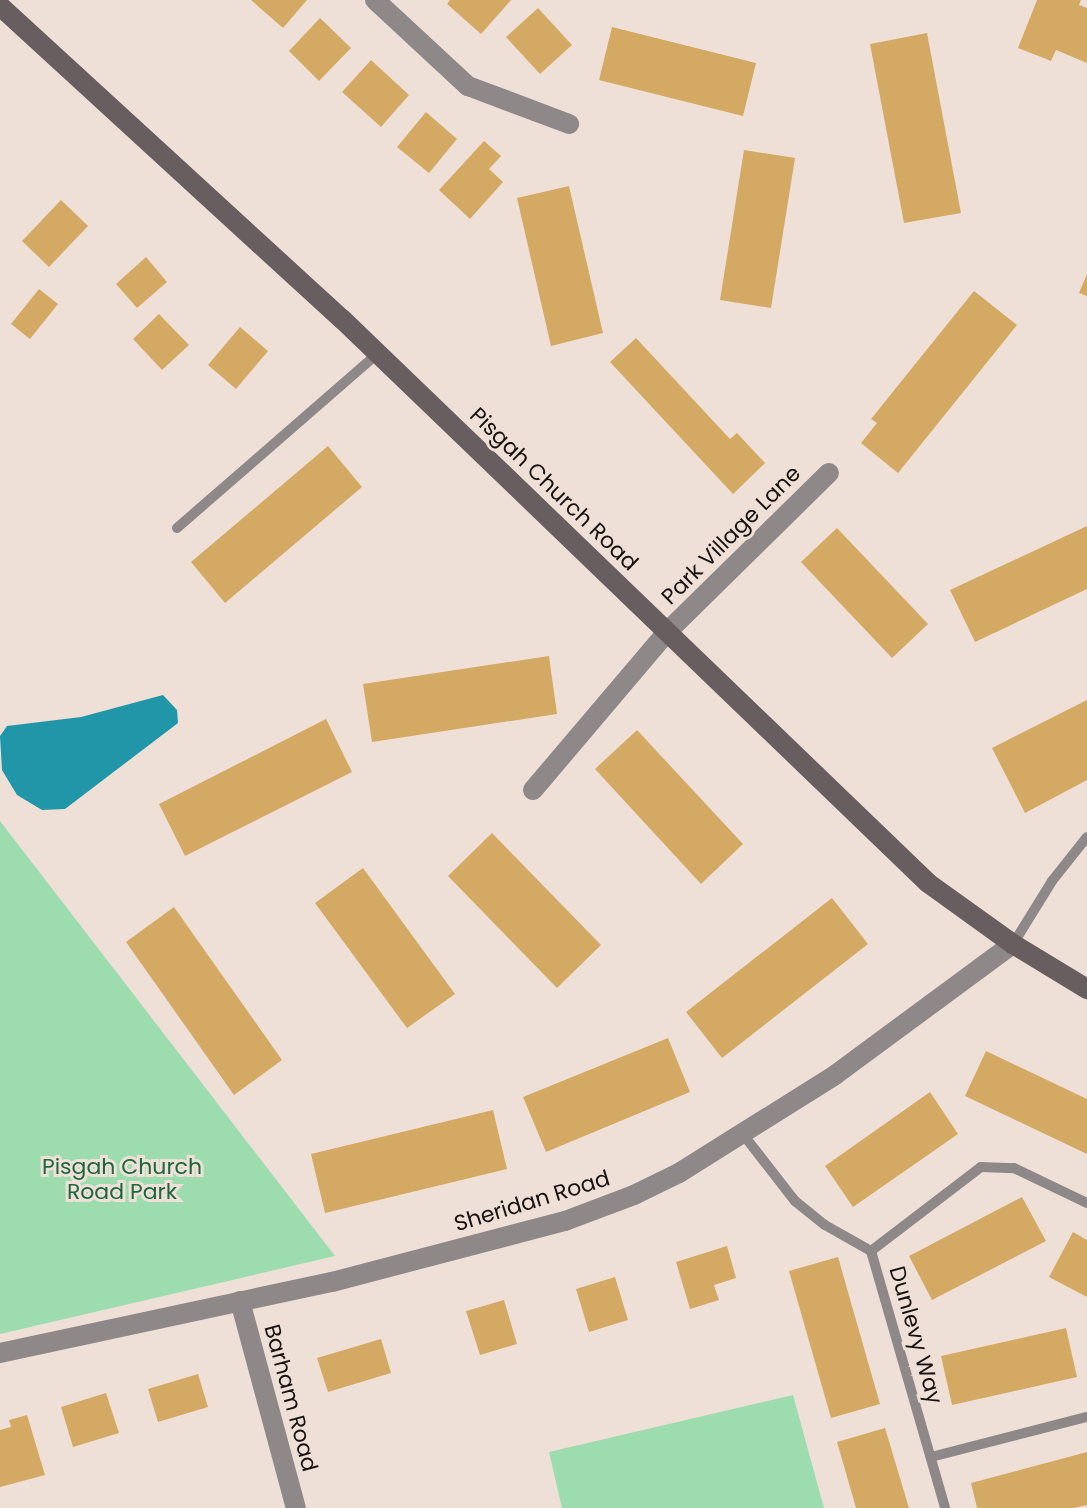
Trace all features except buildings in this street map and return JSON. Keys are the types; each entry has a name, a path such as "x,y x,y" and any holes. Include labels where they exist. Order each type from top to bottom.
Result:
{"main road":[{"name":"Pisgah Church Road","path":"0,6 378,353 928,883 1013,944 1087,989"}],"street":[{"path":"375,0 468,86 569,124"},
{"name":"Park Village Lane","path":"533,790 667,632 829,473"},
{"name":"Sheridan Road","path":"0,1353 332,1282 565,1221 679,1173 835,1075 1013,944"},
{"name":"Barham Road","path":"240,1301 296,1508"}],"lane":[{"path":"177,528 378,353"},
{"path":"1013,944 1052,881 1087,837"},
{"name":"Dunlevy Way","path":"742,1133 795,1201 825,1225 871,1251 945,1508"},
{"path":"871,1251 981,1167 1014,1168 1087,1203"},
{"path":"931,1457 1087,1417"}],"green space":[{"name":"Pisgah Church Road Park","path":"0,821 335,1256 0,1334"},
{"path":"793,1395 824,1508 562,1508 549,1452"}],"water":[{"path":"163,695 177,710 178,723 65,809 42,810 17,795 2,770 0,736 7,726 81,717"}]}
